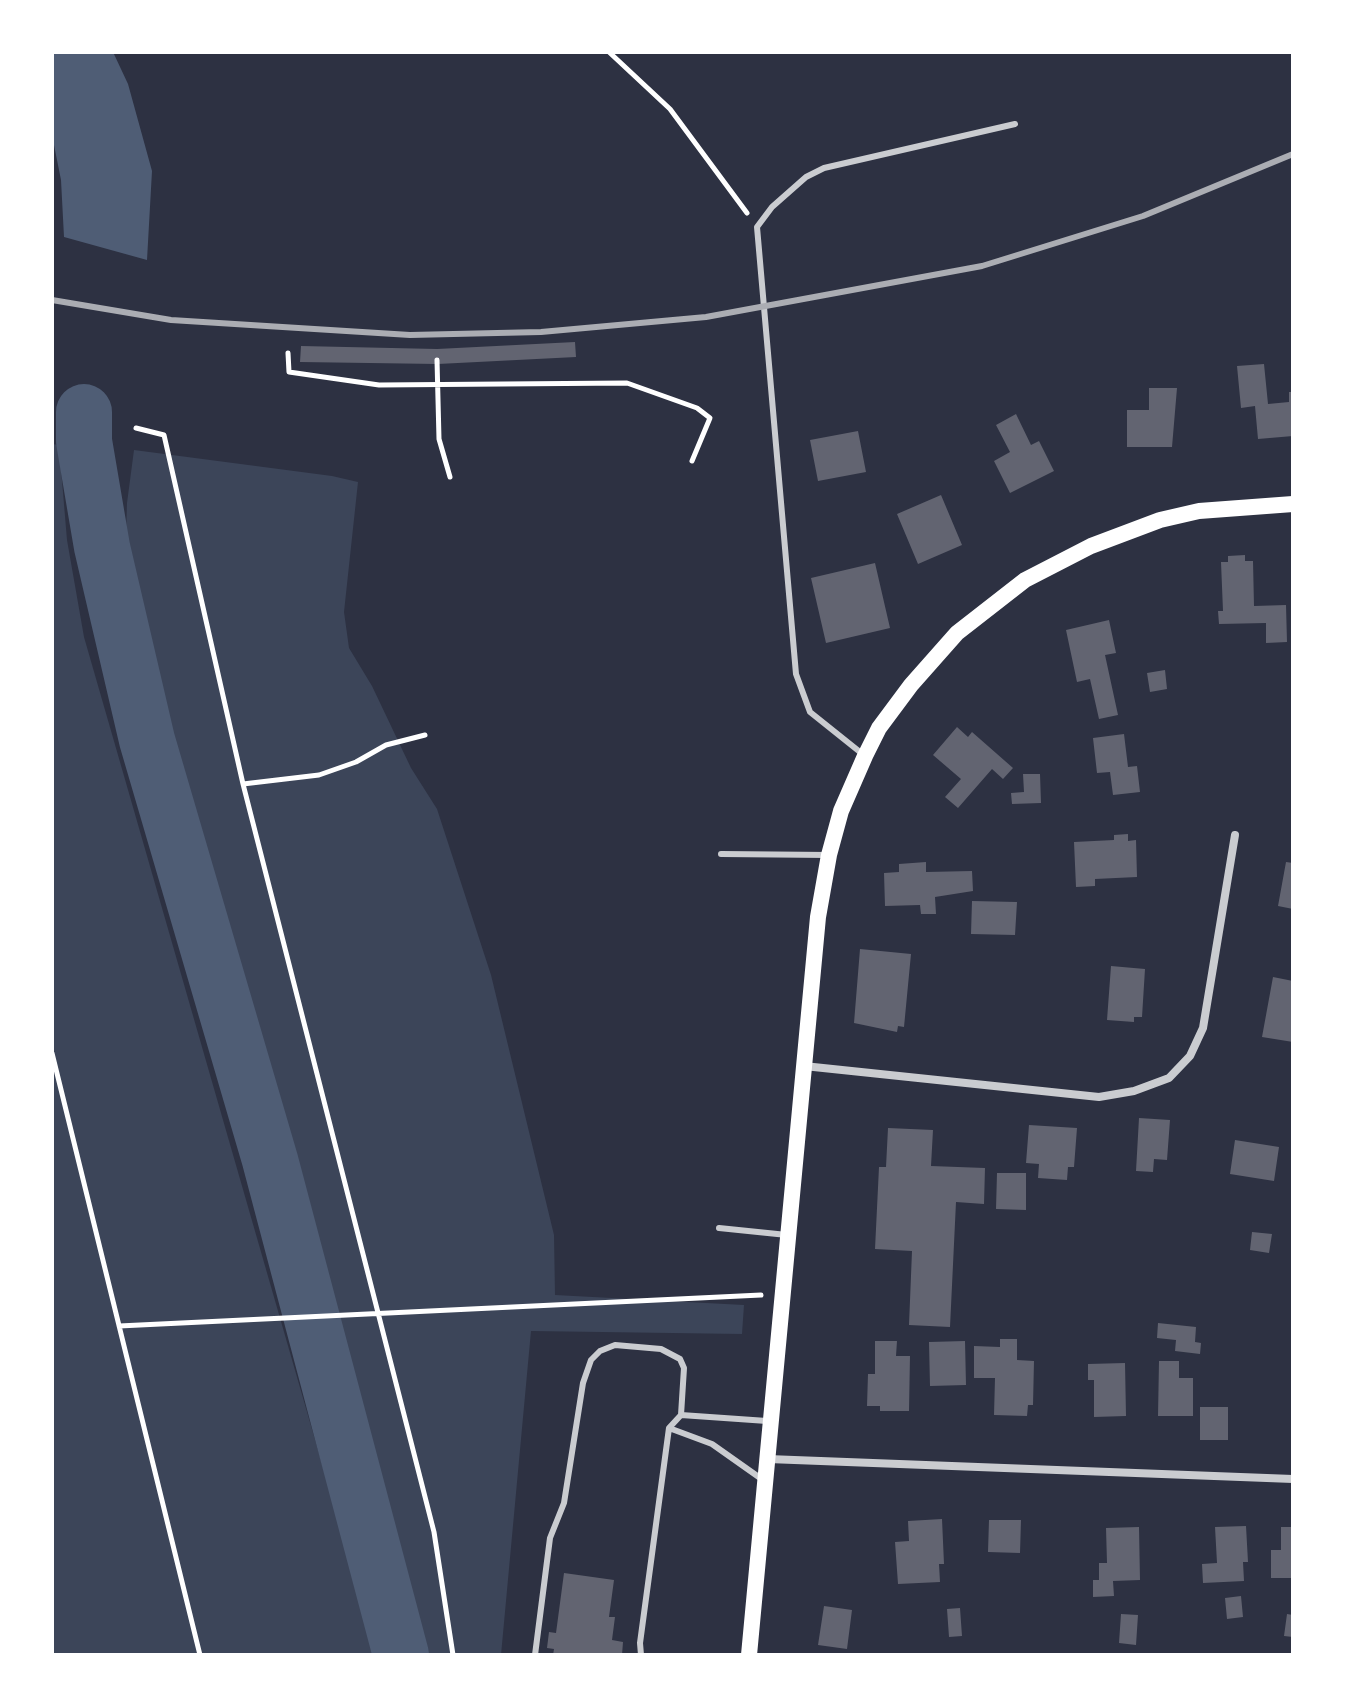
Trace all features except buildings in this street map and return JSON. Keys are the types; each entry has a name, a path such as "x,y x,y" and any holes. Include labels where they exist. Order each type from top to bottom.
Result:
{"main road":[{"path":"749,1655 818,917 841,811 865,756 879,728 911,685 957,633 1025,580 1091,546 1160,520 1199,511 1293,504"}],"street":[{"path":"804,1066 1099,1097 1134,1091 1169,1078 1190,1056 1203,1028 1235,835"},
{"path":"768,1459 1293,1479"}],"lane":[{"path":"865,756 810,712 796,674 757,227 772,207 806,177 824,168 1015,124"},
{"path":"721,854 829,855"},
{"path":"719,1228 787,1235"},
{"path":"535,1655 550,1538 564,1503 583,1383 591,1360 600,1351 615,1345 672,1353 684,1368 681,1415 669,1428 640,1643 641,1655"},
{"path":"681,1415 771,1422"},
{"path":"669,1428 712,1444 766,1482"}],"path":[{"path":"609,52 670,109 757,227"},
{"path":"288,353 289,372 379,385 627,383 697,408 710,418 692,461"},
{"path":"437,360 439,439 450,477"},
{"path":"136,428 164,435 243,784 434,1532 453,1655"},
{"path":"243,784 319,775 356,762 386,745 425,735"},
{"path":"52,1053 200,1655"},
{"path":"119,1326 782,1294"}],"shaded area":[{"path":"52,52 113,52 128,84 152,171 147,260 64,237 61,180 52,135"},
{"path":"52,444 59,445 67,540 84,637 377,1655 52,1655"},
{"path":"134,450 358,482 344,612 349,648 372,686 411,768 437,809 491,975 554,1235 555,1295 744,1305 742,1334 531,1331 501,1655 423,1655 162,735 135,630 125,569 127,503"}],"waterway":[{"path":"84,412 84,441 102,547 147,740 270,1160 401,1655"}],"railway":[{"path":"52,300 171,320 410,335 541,332 706,317 982,266 1143,216 1293,154"}]}
